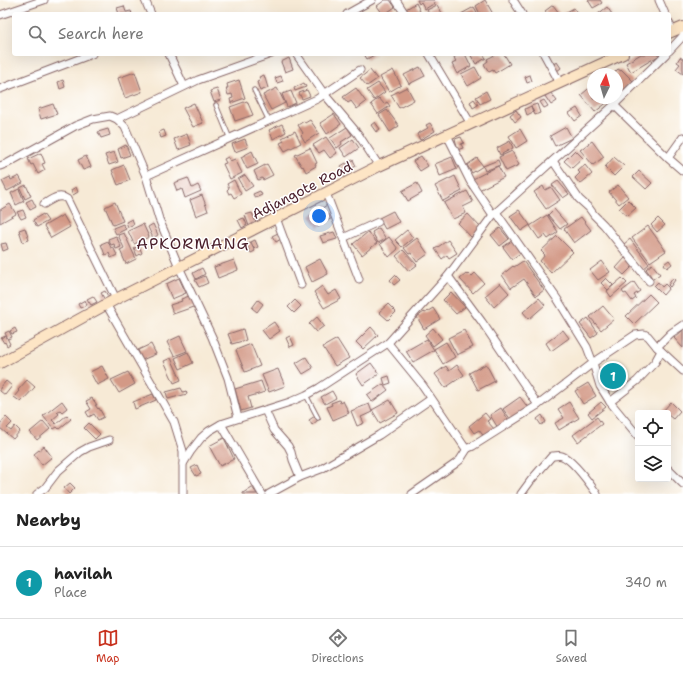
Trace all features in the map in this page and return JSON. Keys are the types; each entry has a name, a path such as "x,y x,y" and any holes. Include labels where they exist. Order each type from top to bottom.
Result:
{"street":[{"path":"0,15 44,0"},
{"path":"146,0 150,12"},
{"path":"350,12 362,3 372,0"},
{"path":"396,0 404,12"},
{"path":"513,0 521,12"},
{"path":"659,0 664,12"},
{"path":"671,29 683,27"},
{"path":"671,49 683,35"},
{"path":"0,89 87,56"},
{"path":"170,56 184,86"},
{"path":"117,119 198,80 265,56"},
{"path":"297,56 325,94 358,134 379,166"},
{"path":"430,56 471,124"},
{"path":"545,56 560,83"},
{"name":"Adjangote Road","path":"0,363 106,304 379,166 619,56"},
{"path":"183,464 201,438 209,431 221,424 306,396 388,343 448,276 495,214 614,105 664,56"},
{"path":"146,176 310,103 360,70"},
{"path":"614,105 683,171"},
{"path":"0,166 75,126 93,119 110,116 117,119 125,127 146,176 159,219 179,268 212,337 225,371 238,418"},
{"path":"447,135 470,181 558,300 587,347 600,386 610,402 635,432"},
{"path":"668,158 683,137"},
{"path":"554,161 579,199 604,225 649,281"},
{"path":"326,193 359,279"},
{"path":"44,204 59,196 64,196 116,299"},
{"path":"276,218 301,285"},
{"path":"344,238 378,222"},
{"path":"448,276 482,322 538,405"},
{"path":"106,304 174,422 183,451 183,494"},
{"path":"610,402 637,381 655,362 659,349 671,334 683,325"},
{"path":"412,494 460,460 467,449 538,405 593,363 635,335 644,334 648,336 659,349 683,371"},
{"path":"388,343 423,386 460,442 467,449"},
{"path":"270,494 300,477 320,469 379,435 431,399"},
{"path":"266,410 274,430 288,446 300,477"},
{"path":"221,424 262,494"},
{"path":"37,494 45,488 58,471 80,452 109,440"},
{"path":"521,494 552,456 560,456 564,457 576,467 597,494"},
{"path":"671,472 683,484"}],"lane":[{"path":"254,90 269,121"},
{"path":"216,105 230,139"},
{"path":"306,396 318,418"}],"building":[{"path":"385,0 390,0 395,7 388,12 382,12 377,6"},
{"path":"417,0 434,0 435,3 425,9 421,2 419,4"},
{"path":"485,0 492,12 479,12 476,6"},
{"path":"588,0 600,0 602,3 593,8"},
{"path":"416,3 420,11 408,12 406,9"},
{"path":"437,5 441,12 428,12 427,10"},
{"path":"553,5 558,12 546,12"},
{"path":"124,6 126,12 118,12 117,8"},
{"path":"474,7 477,12 465,12"},
{"path":"607,7 611,12 601,12"},
{"path":"574,8 577,12 567,12"},
{"path":"365,56 372,56 367,59"},
{"path":"466,56 471,66 457,74 452,64 456,62 454,57"},
{"path":"471,56 484,56 486,58 476,64"},
{"path":"493,56 505,56 510,64 495,73 493,70 489,72 484,64 488,61 487,59"},
{"path":"638,56 658,56 631,72 626,63"},
{"path":"680,57 683,59 683,74 676,69 680,64 677,62"},
{"path":"289,58 293,69 285,72 281,62"},
{"path":"557,62 561,68 557,71 553,64"},
{"path":"420,67 425,76 409,84 404,75"},
{"path":"475,67 481,78 468,86 461,74"},
{"path":"370,70 377,79 367,86 360,78"},
{"path":"393,70 401,85 389,92 380,77"},
{"path":"623,71 633,81 623,90"},
{"path":"135,72 142,92 125,98 118,78"},
{"path":"264,75 268,88 260,91 257,82 261,80 259,77"},
{"path":"530,75 532,81 527,83 525,77"},
{"path":"281,76 283,81 277,83 275,78"},
{"path":"63,80 65,87 60,89 58,82"},
{"path":"239,80 245,98 231,103 230,99 233,98 232,94 228,95 226,88 228,88 227,84"},
{"path":"304,83 306,87 295,91 294,88"},
{"path":"378,83 385,92 374,100 367,90"},
{"path":"407,87 414,100 399,108 391,95"},
{"path":"277,88 285,103 271,110 263,95"},
{"path":"356,88 366,102 357,109 351,101 348,103 343,97"},
{"path":"217,89 221,100 214,102 210,91"},
{"path":"307,90 310,96 302,99 299,93"},
{"path":"587,90 587,102 581,95"},
{"path":"291,91 296,103 287,107 282,94"},
{"path":"486,91 490,99 480,104 476,97"},
{"path":"550,92 557,101 551,105 545,96"},
{"path":"379,98 384,104 387,102 390,106 378,114 371,104"},
{"path":"474,99 478,105 473,108 470,102"},
{"path":"544,100 548,106 544,108 540,102"},
{"path":"247,101 253,115 235,121 230,107"},
{"path":"194,103 203,123 193,127 183,108"},
{"path":"53,104 57,114 41,119 38,109"},
{"path":"537,104 540,113 535,115 531,106"},
{"path":"588,104 605,104 595,112"},
{"path":"531,106 533,112 527,115 525,109"},
{"path":"577,108 582,116 575,121 569,113"},
{"path":"387,110 399,126 390,132 379,115"},
{"path":"516,110 521,117 515,122 510,115"},
{"path":"334,114 341,124 327,134 320,123"},
{"path":"310,120 319,133 305,142 301,135 303,133 298,125 304,121 305,123"},
{"path":"375,122 380,129 376,132 371,125"},
{"path":"430,123 435,131 420,140 417,134 428,128 426,125"},
{"path":"282,124 286,132 273,139 269,130"},
{"path":"347,127 352,135 341,142 342,144 337,148 330,138"},
{"path":"566,127 572,138 555,146 550,136"},
{"path":"108,129 110,135 101,138 98,132"},
{"path":"520,129 527,141 516,148 509,136"},
{"path":"164,130 166,136 161,138 159,132"},
{"path":"295,131 301,143 285,151 280,143 284,141 282,138"},
{"path":"187,134 191,145 178,150 174,139"},
{"path":"326,137 337,153 330,158 324,150 319,153 313,145"},
{"path":"461,137 464,143 461,144 463,148 457,150 455,139"},
{"path":"245,139 248,147 235,152 232,144"},
{"path":"353,139 359,148 346,157 340,148"},
{"path":"510,141 513,148 500,155 497,148"},
{"path":"592,141 604,157 593,165 580,150"},
{"path":"126,145 130,155 121,158 118,149"},
{"path":"310,148 317,163 315,164 316,166 306,172 295,155"},
{"path":"575,150 583,158 572,168 564,161"},
{"path":"252,151 258,164 247,169 241,157"},
{"path":"512,151 519,165 506,171 499,157"},
{"path":"114,152 118,162 109,165 105,155"},
{"path":"41,153 45,163 42,164 45,170 38,174 33,164 31,165 28,159"},
{"path":"86,156 91,167 83,170 78,160"},
{"path":"421,156 428,166 420,171 413,161"},
{"path":"228,157 230,161 235,159 242,173 230,179 223,164 226,163 224,159"},
{"path":"452,157 457,169 440,176 435,164"},
{"path":"614,157 624,166 614,176 605,167"},
{"path":"477,158 483,166 472,173 467,165"},
{"path":"353,160 356,166 351,169 348,162"},
{"path":"498,160 500,165 485,171 483,166"},
{"path":"346,163 350,172 345,174 341,166"},
{"path":"267,164 273,175 263,180 262,178 258,180 254,171"},
{"path":"124,165 130,180 118,185 112,170"},
{"path":"585,165 592,174 580,184 575,178 580,173 578,171"},
{"path":"498,166 504,177 479,190 473,179"},
{"path":"639,171 652,183 646,189 633,177"},
{"path":"245,175 253,186 245,191 238,179"},
{"path":"19,176 23,183 7,191 2,181 10,177 11,180"},
{"path":"455,176 462,191 443,201 435,186"},
{"path":"188,178 192,188 198,185 201,191 185,198 182,189 177,191 174,183"},
{"path":"234,180 241,194 234,198 227,190 229,188 227,184"},
{"path":"558,181 569,194 563,198 552,185"},
{"path":"417,183 422,193 408,201 402,191"},
{"path":"26,185 31,196 25,199 20,188"},
{"path":"618,185 628,197 619,204 609,192"},
{"path":"543,186 545,190 551,187 560,200 546,209 534,192"},
{"path":"76,187 78,192 73,195 71,190"},
{"path":"19,189 24,201 16,205 11,193"},
{"path":"260,191 262,195 255,198 253,194"},
{"path":"467,191 473,202 463,207 466,213 453,219 444,203"},
{"path":"202,195 208,211 196,216 190,200"},
{"path":"32,199 36,207 30,210 26,202"},
{"path":"628,200 636,208 627,216 619,209"},
{"path":"115,202 123,221 113,225 105,207"},
{"path":"10,204 16,214 0,223 0,210"},
{"path":"327,205 335,216 318,227 310,216"},
{"path":"554,209 567,224 560,229 548,215"},
{"path":"23,210 26,217 21,219 17,212"},
{"path":"519,210 530,225 521,231 510,216"},
{"path":"393,211 399,222 385,229 379,218"},
{"path":"252,213 256,223 249,226 245,215"},
{"path":"43,214 48,221 37,227 33,220"},
{"path":"468,214 481,228 471,237 458,223"},
{"path":"63,215 70,227 51,238 44,226"},
{"path":"547,215 558,232 548,239 545,235 539,239 530,226"},
{"path":"581,217 591,230 574,243 564,229"},
{"path":"244,218 247,225 242,228 238,220"},
{"path":"658,218 665,225 657,232 651,225"},
{"path":"132,219 134,224 128,227 126,222"},
{"path":"123,224 126,229 116,234 113,228"},
{"path":"143,224 149,237 134,244 128,231"},
{"path":"153,224 158,235 153,238 148,227"},
{"path":"648,226 666,251 650,262 632,238"},
{"path":"25,228 29,240 23,242 19,230"},
{"path":"379,228 386,239 378,243 372,232"},
{"path":"500,228 509,239 500,246 491,235"},
{"path":"407,230 413,238 402,247 395,240"},
{"path":"334,232 337,239 323,243 320,236"},
{"path":"368,232 377,243 362,255 353,244"},
{"path":"124,233 136,259 126,264 120,250 124,248 118,235"},
{"path":"278,233 281,239 276,242 272,236"},
{"path":"116,236 121,247 116,249 114,244 111,245 108,239"},
{"path":"557,236 573,252 551,273 540,261 545,255 541,251"},
{"path":"389,237 398,249 389,257 380,244"},
{"path":"417,238 428,254 417,262 411,253 409,254 404,248"},
{"path":"630,239 649,264 643,269 624,244"},
{"path":"255,240 258,247 254,249 251,242"},
{"path":"448,240 457,253 449,258 447,255 442,259 435,249"},
{"path":"513,240 522,252 512,259 503,247"},
{"path":"108,241 111,248 113,247 117,255 111,258 109,253 105,255 101,244"},
{"path":"250,242 255,251 251,253 246,244"},
{"path":"6,243 8,249 3,251 1,244"},
{"path":"139,246 142,253 137,256 134,248"},
{"path":"403,250 417,265 409,271 396,256"},
{"path":"625,258 633,266 624,275 616,268"},
{"path":"320,259 328,274 312,282 305,267"},
{"path":"234,260 238,270 218,278 214,267"},
{"path":"669,260 672,264 667,268 664,264"},
{"path":"523,261 544,290 536,296 524,279 511,288 502,275 513,266 514,267"},
{"path":"602,261 610,272 598,280 590,270"},
{"path":"652,264 660,274 653,279 646,269"},
{"path":"202,268 205,274 196,279 193,273"},
{"path":"469,273 472,276 475,273 484,283 473,293 460,279"},
{"path":"395,275 400,280 394,285 390,280"},
{"path":"205,276 208,283 199,287 195,280"},
{"path":"179,278 186,293 172,299 166,284"},
{"path":"606,278 613,285 608,290 601,283"},
{"path":"622,278 627,283 611,297 607,291"},
{"path":"673,278 675,280 670,287 668,285"},
{"path":"634,282 640,291 634,295 636,298 632,301 626,293 624,294 622,291"},
{"path":"658,282 662,287 665,284 669,288 663,295 654,286"},
{"path":"500,283 509,293 494,307 485,296"},
{"path":"322,286 328,295 336,290 341,299 324,308 314,292"},
{"path":"105,291 109,298 105,300 101,293"},
{"path":"451,292 465,307 456,314 443,300"},
{"path":"649,294 657,302 634,324 626,316"},
{"path":"192,295 196,306 173,314 170,305 182,301 181,299"},
{"path":"93,296 97,302 91,305 87,299"},
{"path":"539,298 545,305 529,319 523,312"},
{"path":"85,300 87,305 80,308 78,304"},
{"path":"258,300 263,304 257,312 252,308"},
{"path":"295,300 301,306 294,313 288,307"},
{"path":"388,304 396,312 388,320 379,312"},
{"path":"603,306 614,319 601,330 590,317"},
{"path":"433,308 440,319 424,329 417,317"},
{"path":"317,317 324,326 316,332 309,324"},
{"path":"588,318 598,333 591,338 580,324"},
{"path":"274,322 280,331 269,339 262,330"},
{"path":"371,327 378,335 363,349 356,342"},
{"path":"15,328 17,332 12,334 10,331"},
{"path":"433,328 442,339 433,346 425,335"},
{"path":"243,329 246,340 232,344 228,334"},
{"path":"464,330 473,347 457,355 448,338"},
{"path":"563,330 569,338 551,351 546,343"},
{"path":"683,330 683,348 674,338"},
{"path":"9,331 12,337 8,339 5,333"},
{"path":"6,336 10,344 7,346 1,338"},
{"path":"180,336 187,351 174,356 167,342"},
{"path":"290,336 294,345 290,347 286,338"},
{"path":"337,339 349,358 335,366 323,347"},
{"path":"427,339 434,350 413,362 406,351"},
{"path":"446,342 455,357 443,364 434,349"},
{"path":"151,344 156,354 142,360 138,350"},
{"path":"251,344 260,366 245,372 236,350"},
{"path":"188,352 193,363 180,369 175,358"},
{"path":"306,357 313,368 303,374 296,363"},
{"path":"171,358 181,380 174,383 164,361"},
{"path":"371,363 379,374 363,385 356,374"},
{"path":"615,363 627,377 611,389 599,375"},
{"path":"486,364 495,381 478,390 469,373"},
{"path":"457,365 464,375 445,388 435,374 446,366 449,371"},
{"path":"102,366 109,379 97,385 90,372"},
{"path":"278,369 285,386 269,392 262,375"},
{"path":"128,372 135,384 119,393 111,380"},
{"path":"389,376 391,383 385,385 383,378"},
{"path":"27,380 35,387 21,402 14,397"},
{"path":"6,381 12,386 5,395 0,391 0,388"},
{"path":"261,381 265,392 248,397 251,408 241,411 235,389"},
{"path":"588,383 596,396 583,404 575,391"},
{"path":"383,384 388,390 372,402 367,395"},
{"path":"181,388 183,392 186,391 187,394 168,399 166,392"},
{"path":"332,391 336,398 325,404 321,397"},
{"path":"153,394 156,400 135,409 133,402"},
{"path":"520,397 529,409 511,420 503,409"},
{"path":"92,398 97,405 95,405 98,409 99,408 104,417 98,420 94,414 89,417 86,412 91,409 86,401"},
{"path":"339,400 340,403 343,401 349,413 333,420 327,407 332,405 331,403"},
{"path":"390,400 398,413 380,423 372,410"},
{"path":"62,401 67,408 62,412 60,410 57,412 59,414 52,420 56,424 67,415 71,419 59,429 57,427 54,429 43,416"},
{"path":"569,402 579,418 559,430 555,423 564,418 558,409"},
{"path":"601,402 606,407 592,418 588,413"},
{"path":"671,402 680,411 673,419 671,417 671,410 664,410"},
{"path":"369,404 372,412 361,417 364,423 357,426 351,411"},
{"path":"501,408 509,421 498,428 490,415"},
{"path":"485,413 490,419 487,421 495,430 485,438 479,430 474,433 469,426"},
{"path":"542,415 546,422 541,425 537,419"},
{"path":"315,416 318,420 312,425 309,420"},
{"path":"6,417 12,423 7,428 11,431 15,426 20,431 13,439 0,428 0,424"},
{"path":"597,417 602,424 578,442 573,435"},
{"path":"43,421 50,429 37,440 30,432"},
{"path":"89,423 100,434 95,439 84,428"},
{"path":"224,438 234,459 220,466 209,446"},
{"path":"44,446 52,457 42,465 34,454"},
{"path":"197,465 201,474 196,476 191,468"},
{"path":"70,483 75,488 69,494 64,488"},
{"path":"252,487 257,494 243,494 243,493"}],"place":[{"name":"havilah","path":"613,376"}],"district":[{"name":"APKORMANG","path":"193,243"}]}
